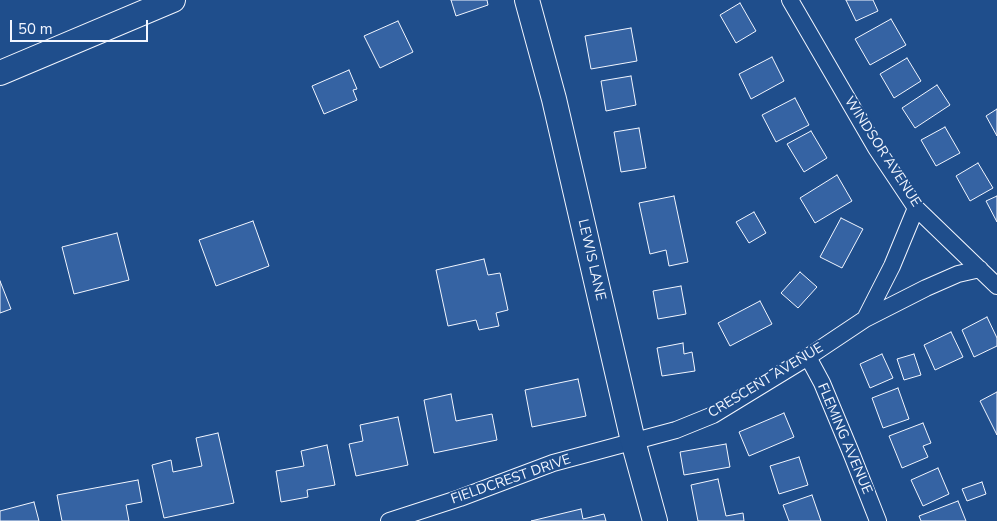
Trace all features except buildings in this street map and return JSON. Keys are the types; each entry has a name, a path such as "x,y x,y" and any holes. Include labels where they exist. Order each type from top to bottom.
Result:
{"street":[{"path":"0,73 173,0"},
{"name":"LEWIS LANE","path":"527,0 554,99 633,441 655,521"},
{"name":"WINDSOR AVENUE","path":"790,0 876,148 916,208 997,286"},
{"name":"CRESCENT AVENUE","path":"865,319 892,266 916,208"},
{"name":"CRESCENT AVENUE","path":"633,441 676,430 713,415 808,357 865,319 958,274 980,269"},
{"name":"FLEMING AVENUE","path":"808,357 822,383 878,521"},
{"name":"FIELDCREST DRIVE","path":"389,521 460,498 553,463 633,441"}]}
